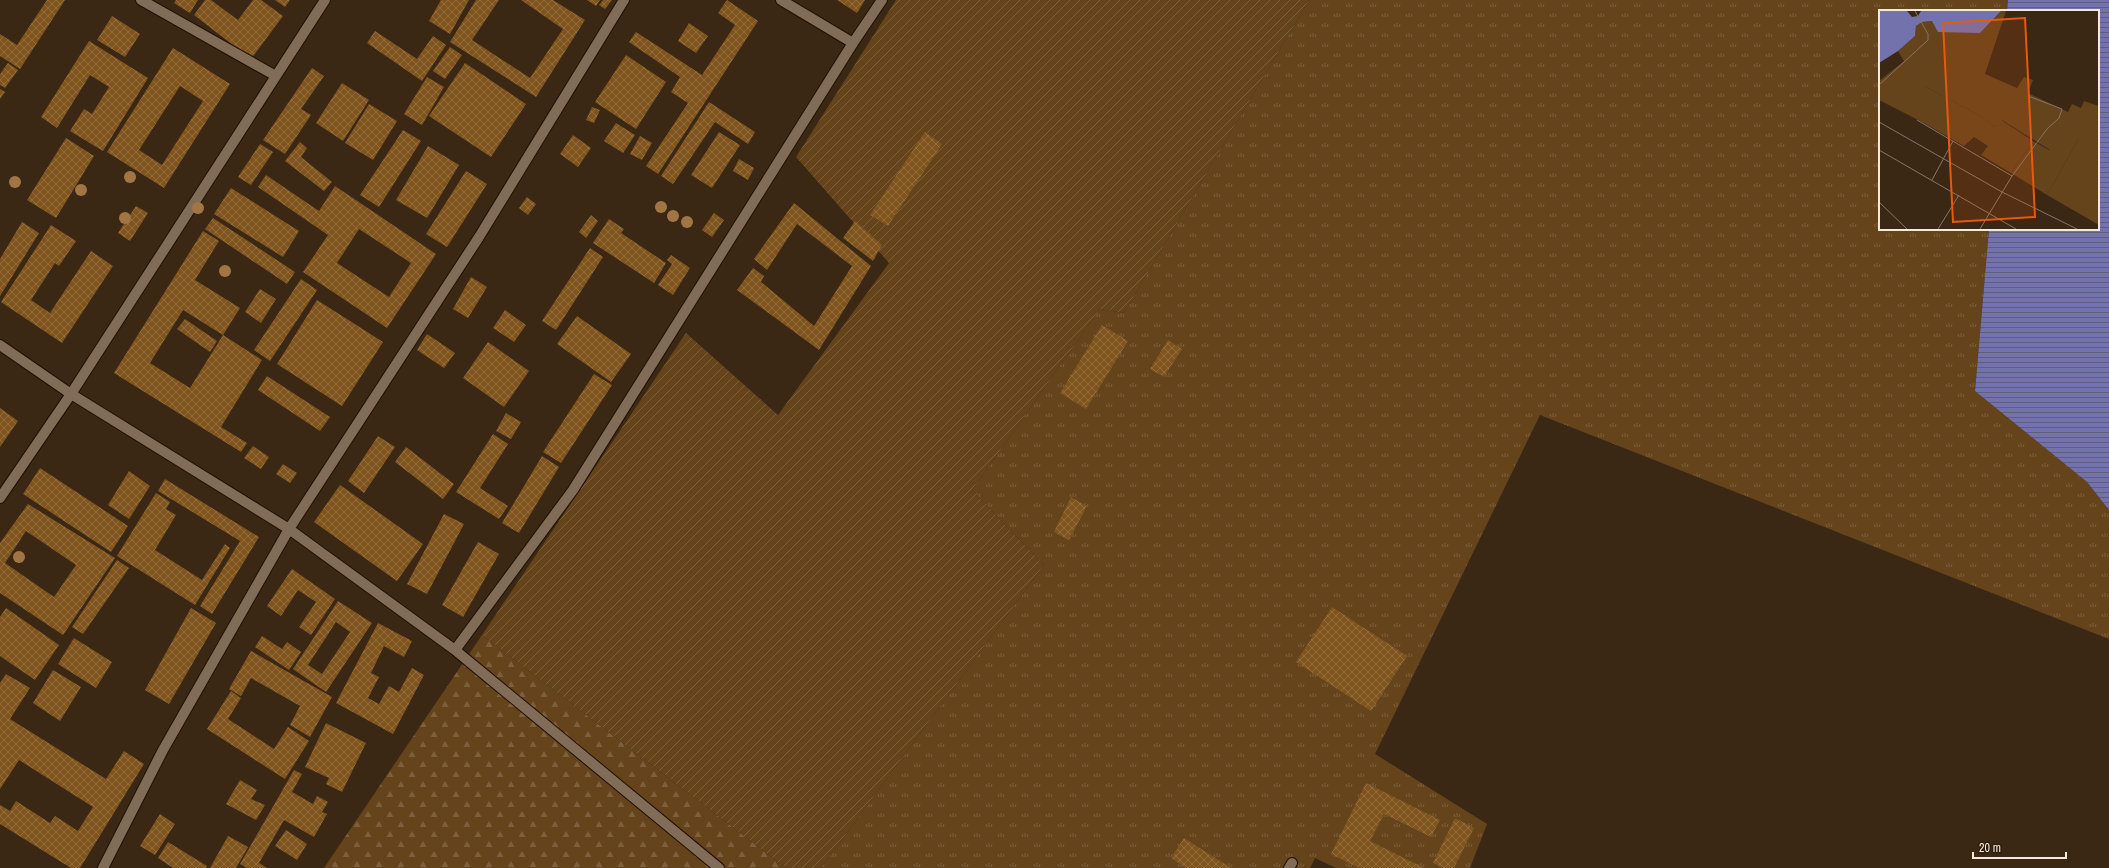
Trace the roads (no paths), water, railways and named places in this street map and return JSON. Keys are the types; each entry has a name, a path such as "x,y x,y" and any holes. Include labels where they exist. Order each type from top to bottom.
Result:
{"street":[{"path":"141,0 276,76"},
{"path":"0,498 71,394 325,0"},
{"path":"103,868 163,750 289,529 479,237 624,0"},
{"path":"781,0 853,43"},
{"path":"455,650 573,490 853,43 882,0"},
{"path":"0,345 71,394 289,529 455,650 719,868"}]}
